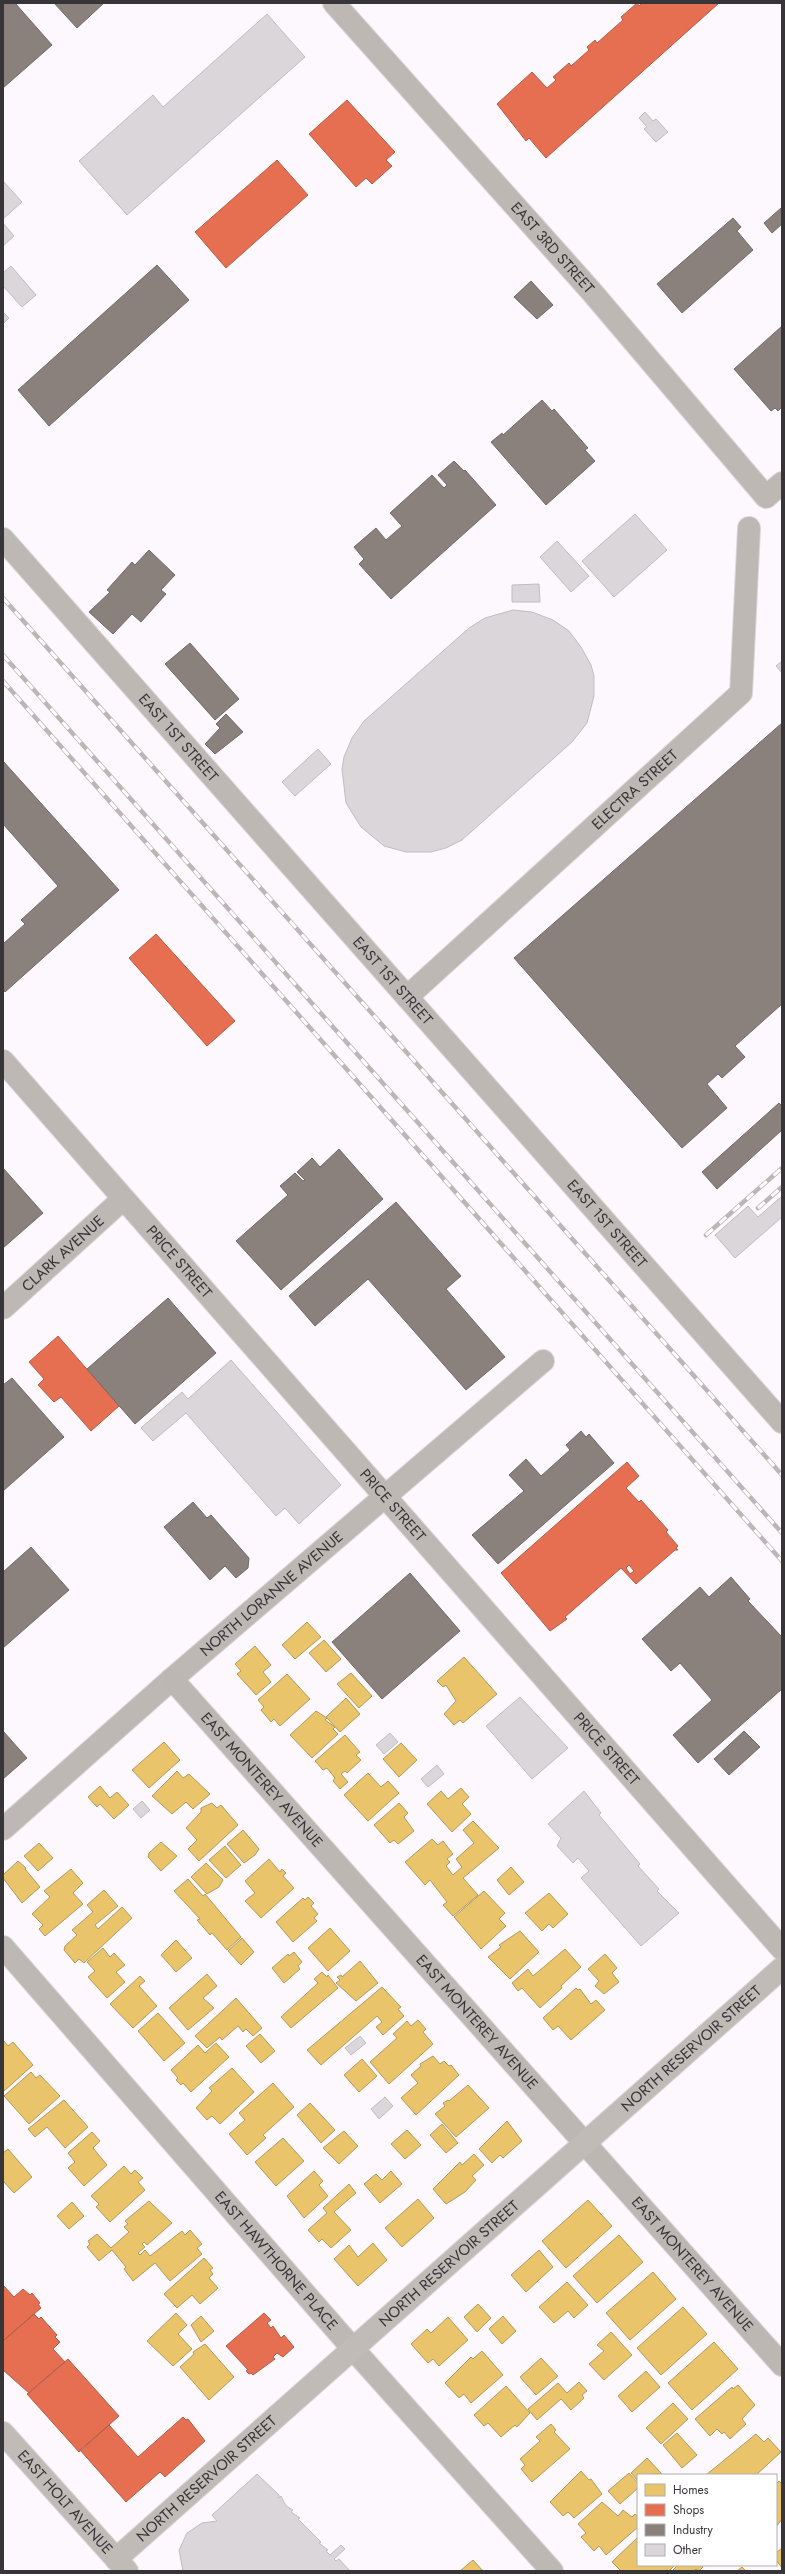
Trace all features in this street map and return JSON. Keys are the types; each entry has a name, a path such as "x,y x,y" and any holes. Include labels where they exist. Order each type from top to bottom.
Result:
{"main road":[{"name":"NORTH RESERVOIR STREET","path":"122,2565 354,2350 585,2142 782,1968"},
{"name":"EAST HOLT AVENUE","path":"3,2433 122,2565"}],"street":[{"name":"EAST 3RD STREET","path":"334,3 591,291 774,490"},
{"name":"ELECTRA STREET","path":"407,997 741,693 749,528"},
{"name":"EAST 1ST STREET","path":"3,539 782,1422"},
{"name":"PRICE STREET","path":"3,1061 123,1199 387,1496 782,1949"},
{"name":"CLARK AVENUE","path":"3,1308 123,1199"},
{"name":"NORTH LORANNE AVENUE","path":"3,1829 172,1679 544,1361"},
{"name":"EAST MONTEREY AVENUE","path":"172,1679 782,2365"},
{"name":"EAST HAWTHORNE PLACE","path":"3,1948 354,2350 552,2571"}],"building: Homes":[{"path":"307,1622 321,1637 295,1659 282,1645"},
{"path":"324,1640 341,1659 326,1672 309,1653"},
{"path":"255,1646 271,1665 263,1672 271,1682 256,1695 237,1674 241,1671 235,1664"},
{"path":"464,1657 497,1694 463,1723 460,1720 454,1725 444,1714 456,1701 446,1685 443,1687 437,1681"},
{"path":"351,1673 372,1696 359,1708 337,1684"},
{"path":"287,1674 310,1699 280,1726 274,1719 271,1722 261,1710 264,1707 258,1700"},
{"path":"346,1698 360,1714 340,1732 326,1717"},
{"path":"316,1711 327,1718 325,1720 335,1727 333,1729 338,1734 312,1758 290,1735"},
{"path":"345,1735 360,1752 356,1755 361,1760 347,1773 345,1771 341,1774 348,1782 340,1789 333,1781 335,1778 327,1768 323,1770 315,1761"},
{"path":"164,1742 180,1760 149,1788 132,1770"},
{"path":"401,1743 417,1760 399,1777 383,1759"},
{"path":"177,1771 183,1778 189,1774 210,1794 193,1809 186,1802 172,1814 152,1796"},
{"path":"368,1773 381,1787 388,1781 399,1793 368,1821 344,1795"},
{"path":"100,1786 110,1798 117,1792 129,1805 114,1819 100,1804 97,1807 88,1797"},
{"path":"461,1788 469,1797 462,1804 471,1814 452,1832 427,1804 441,1791 448,1799"},
{"path":"212,1803 217,1808 221,1805 238,1825 199,1861 188,1849 197,1840 186,1828 201,1812 201,1808"},
{"path":"399,1803 408,1813 404,1817 414,1831 398,1844 394,1840 390,1843 374,1825"},
{"path":"473,1821 499,1848 463,1878 478,1895 453,1916 443,1905 447,1902 430,1880 425,1885 405,1862 432,1839 438,1845 443,1841 453,1854 447,1859 450,1862 446,1866 453,1875 462,1867 456,1859 474,1843 463,1830"},
{"path":"243,1830 259,1849 255,1855 244,1863 227,1844"},
{"path":"161,1842 177,1856 161,1871 148,1857 149,1853"},
{"path":"39,1843 53,1858 38,1871 24,1856"},
{"path":"225,1846 241,1865 226,1878 209,1860"},
{"path":"269,1859 280,1872 282,1869 286,1873 283,1876 294,1888 261,1918 245,1901 255,1893 245,1881"},
{"path":"18,1861 26,1868 25,1869 40,1887 22,1903 3,1878 3,1875"},
{"path":"206,1863 223,1880 219,1887 207,1894 191,1877"},
{"path":"511,1867 524,1882 509,1895 497,1880"},
{"path":"71,1869 83,1883 73,1893 83,1904 45,1936 39,1929 43,1925 32,1914 50,1897 44,1891"},
{"path":"188,1879 203,1896 205,1894 241,1937 227,1950 212,1933 210,1935 197,1920 200,1919 174,1891"},
{"path":"104,1890 118,1906 95,1925 98,1929 122,1907 132,1918 84,1963 79,1959 75,1963 64,1950 65,1946 77,1935 72,1930 93,1912 87,1905"},
{"path":"484,1891 505,1913 499,1919 506,1926 481,1949 454,1917"},
{"path":"549,1893 568,1914 553,1928 549,1924 542,1931 525,1913"},
{"path":"308,1897 314,1903 311,1906 318,1914 314,1918 317,1921 293,1942 276,1922 303,1898 305,1900"},
{"path":"330,1928 350,1951 328,1971 308,1948"},
{"path":"520,1931 539,1952 510,1979 488,1957 501,1947 499,1945"},
{"path":"242,1938 254,1952 241,1965 228,1951"},
{"path":"176,1940 192,1958 176,1972 161,1955"},
{"path":"103,1948 110,1957 114,1953 125,1965 116,1972 125,1982 107,1998 88,1977 95,1971 87,1962"},
{"path":"565,1949 581,1967 561,1986 562,1988 540,2008 522,1988 518,1991 512,1983 528,1969 533,1976"},
{"path":"294,1952 302,1962 298,1966 300,1969 284,1983 272,1968 288,1954 289,1956"},
{"path":"605,1954 617,1968 612,1973 619,1982 604,1994 595,1986 599,1981 588,1969"},
{"path":"360,1961 378,1983 356,2001 336,1983 340,1980 337,1977 341,1975 342,1977"},
{"path":"322,1972 327,1977 328,1975 338,1988 291,2028 281,2017 318,1983 314,1979"},
{"path":"207,1974 217,1986 203,1998 214,2008 188,2030 169,2008"},
{"path":"140,1976 145,1981 139,1986 157,2006 133,2028 110,2004"},
{"path":"382,1987 401,2007 398,2009 404,2016 383,2035 376,2027 382,2022 377,2016 321,2065 307,2050"},
{"path":"576,1988 578,1990 580,1989 591,2004 596,2000 605,2010 571,2040 558,2026 553,2030 543,2018"},
{"path":"236,1998 262,2028 253,2036 246,2029 243,2032 238,2026 222,2040 220,2037 207,2048 195,2036"},
{"path":"158,2013 185,2043 164,2061 138,2031"},
{"path":"418,2020 426,2029 423,2032 433,2044 389,2084 370,2062 397,2038 393,2034 407,2021 411,2026"},
{"path":"260,2034 275,2051 261,2063 246,2046"},
{"path":"3,2040 8,2046 13,2042 33,2065 3,2092"},
{"path":"216,2043 229,2057 191,2092 183,2083 181,2085 176,2080 178,2078 171,2070 198,2045 205,2053"},
{"path":"433,2056 440,2064 444,2061 449,2066 451,2065 459,2075 416,2115 401,2098 418,2083 411,2075 421,2066 420,2064"},
{"path":"362,2059 377,2076 359,2092 344,2075"},
{"path":"232,2068 254,2092 220,2124 212,2116 207,2120 196,2108 212,2091 209,2088"},
{"path":"31,2072 36,2078 40,2075 60,2096 29,2124 4,2096"},
{"path":"273,2083 294,2107 263,2135 266,2138 247,2155 229,2134 245,2120 239,2113"},
{"path":"468,2085 489,2108 456,2137 435,2114 445,2106 443,2103 448,2100 449,2101"},
{"path":"64,2100 88,2127 65,2148 47,2127 35,2137 28,2129"},
{"path":"310,2103 335,2130 321,2143 297,2115"},
{"path":"507,2121 522,2141 503,2158 500,2155 492,2163 479,2149"},
{"path":"442,2124 458,2143 446,2153 430,2135"},
{"path":"407,2130 421,2145 405,2159 391,2144"},
{"path":"344,2131 358,2146 339,2164 323,2148"},
{"path":"92,2132 100,2141 93,2148 107,2165 84,2186 68,2168 75,2162 68,2153"},
{"path":"283,2138 304,2161 276,2186 255,2162"},
{"path":"8,2149 32,2177 14,2193 3,2181 3,2153"},
{"path":"474,2154 484,2165 472,2176 476,2180 465,2192 446,2204 433,2189 460,2162 462,2165"},
{"path":"124,2166 131,2174 135,2170 143,2178 138,2182 145,2190 110,2222 96,2207 99,2204 91,2196"},
{"path":"314,2171 323,2181 319,2185 328,2196 304,2218 287,2196"},
{"path":"391,2171 402,2184 380,2203 364,2184 376,2174 382,2180"},
{"path":"349,2184 356,2193 334,2212 351,2230 331,2248 322,2239 319,2242 308,2230 327,2213 323,2208"},
{"path":"418,2199 434,2218 402,2247 385,2228"},
{"path":"588,2200 612,2226 566,2268 542,2241"},
{"path":"149,2201 172,2223 147,2245 144,2242 142,2244 145,2247 138,2253 140,2255 145,2250 150,2256 182,2231 185,2235 190,2230 202,2244 197,2248 202,2254 170,2281 155,2263 133,2281 124,2269 126,2267 112,2250 99,2261 87,2247 90,2244 88,2241 97,2234 111,2248 129,2232 124,2227 128,2224 125,2221"},
{"path":"72,2202 84,2216 69,2229 57,2216"},
{"path":"619,2235 643,2262 597,2303 573,2276"},
{"path":"373,2243 387,2260 358,2286 334,2259 349,2245 358,2257"},
{"path":"539,2250 553,2267 526,2292 511,2275"},
{"path":"204,2258 213,2268 210,2270 213,2274 209,2278 218,2288 200,2304 192,2295 177,2308 164,2294"},
{"path":"653,2272 676,2299 630,2340 606,2313"},
{"path":"567,2282 588,2305 574,2318 568,2311 554,2323 539,2307"},
{"path":"478,2304 491,2318 477,2332 464,2317"},
{"path":"683,2307 707,2334 661,2375 637,2348"},
{"path":"176,2313 187,2325 178,2334 192,2349 173,2366 147,2341"},
{"path":"201,2316 214,2331 201,2342 191,2325"},
{"path":"503,2316 516,2331 502,2344 489,2329"},
{"path":"448,2317 468,2340 439,2366 433,2359 428,2363 411,2344 427,2329 431,2333"},
{"path":"611,2332 632,2355 604,2380 589,2364 604,2351 597,2345"},
{"path":"714,2342 738,2369 692,2410 668,2383"},
{"path":"205,2344 234,2377 209,2400 180,2367 194,2354 193,2352"},
{"path":"482,2351 503,2375 471,2403 464,2394 459,2398 445,2383 471,2357 473,2359"},
{"path":"541,2358 558,2376 536,2395 520,2377"},
{"path":"646,2371 660,2387 632,2412 618,2396"},
{"path":"579,2382 587,2391 582,2395 584,2398 571,2410 561,2399 537,2420 528,2409 558,2383 567,2393"},
{"path":"738,2385 755,2405 742,2419 746,2424 730,2439 724,2432 722,2434 717,2429 710,2436 695,2419 732,2387 733,2389"},
{"path":"506,2386 530,2413 517,2427 515,2425 501,2437 488,2423 484,2426 474,2415"},
{"path":"673,2403 688,2419 661,2444 646,2428"},
{"path":"551,2424 556,2430 554,2432 570,2449 532,2482 521,2469 525,2465 520,2459 540,2441 536,2437"},
{"path":"677,2433 697,2455 682,2468 663,2445"},
{"path":"756,2434 764,2442 768,2438 781,2452 757,2474 707,2474"},
{"path":"647,2458 662,2474 637,2474 637,2480 631,2473"},
{"path":"581,2471 589,2480 591,2479 602,2494 574,2518 568,2512 563,2516 550,2502"},
{"path":"629,2473 637,2482 637,2489 620,2504 608,2491"},
{"path":"779,2481 782,2484 782,2519 777,2526 777,2483"},
{"path":"602,2502 618,2516 623,2510 632,2517 635,2514 637,2516 637,2528 606,2555 599,2546 594,2551 581,2537 586,2533 578,2524"},
{"path":"637,2538 637,2566 674,2566 669,2571 618,2571 620,2570 612,2562"},
{"path":"782,2548 782,2568 777,2561 777,2552"},
{"path":"473,2560 483,2571 460,2571"},
{"path":"677,2566 703,2567 699,2571 696,2569 694,2571 672,2571"},
{"path":"742,2567 746,2571 737,2571"}],"building: Shops":[{"path":"637,3 639,6 642,3 719,3 546,158 529,138 526,141 497,104 532,72 547,88 556,80 553,77 569,63 571,66 589,50 587,47 595,40 597,43 623,20 621,17"},
{"path":"347,100 395,152 386,160 392,166 372,184 366,178 356,187 309,134"},
{"path":"277,160 308,195 226,268 195,232"},
{"path":"156,934 235,1021 207,1046 129,958"},
{"path":"58,1336 119,1406 91,1431 61,1397 54,1402 38,1385 44,1379 29,1362"},
{"path":"627,1462 639,1476 626,1488 639,1502 641,1500 668,1530 666,1532 678,1546 676,1548 678,1550 675,1550 636,1584 621,1568 565,1617 567,1619 550,1631 501,1573","holes":["629,1565 634,1571 630,1574 626,1568"]},
{"path":"3,2285 14,2297 23,2289 30,2295 32,2293 40,2303 38,2304 41,2308 3,2341"},
{"path":"264,2313 271,2320 267,2323 271,2328 273,2326 281,2338 284,2335 294,2347 283,2357 277,2353 273,2357 275,2359 253,2375 246,2371 248,2370 226,2346"},
{"path":"34,2314 39,2319 41,2317 57,2335 55,2337 60,2342 53,2349 65,2362 29,2393 3,2370 3,2341"},
{"path":"68,2359 119,2416 79,2452 27,2394"},
{"path":"183,2417 186,2420 188,2419 205,2441 165,2477 160,2472 126,2502 80,2450 109,2425 138,2457"}],"building: Industry":[{"path":"3,3 15,3 52,45 3,88"},
{"path":"54,3 104,3 77,28"},
{"path":"781,208 782,224 772,233 764,223"},
{"path":"733,218 741,227 737,231 753,250 682,313 657,284"},
{"path":"157,265 189,300 49,426 18,390"},
{"path":"531,281 553,305 537,319 514,297"},
{"path":"782,326 782,407 778,411 775,408 771,411 734,369"},
{"path":"542,400 552,411 554,409 588,448 585,450 595,461 546,505 491,442 502,433 503,435"},
{"path":"454,461 464,471 465,470 496,505 391,599 359,564 364,559 354,547 376,528 386,540 402,526 390,513 432,475 444,488 447,485 438,475"},
{"path":"149,550 175,575 161,590 166,594 141,622 132,614 113,634 89,612 110,592 107,590 132,562 135,565"},
{"path":"190,643 239,699 215,720 165,664"},
{"path":"226,714 243,732 215,754 205,744 220,728 216,724"},
{"path":"782,723 782,1004 735,1046 745,1057 722,1078 718,1074 707,1084 727,1108 682,1148 514,958"},
{"path":"3,761 119,890 5,992 3,989 3,944 25,924 21,920 58,886 3,824"},
{"path":"779,1103 782,1106 782,1130 717,1189 702,1172"},
{"path":"339,1149 383,1199 281,1290 236,1241 288,1195 280,1186 295,1173 303,1181 305,1180 297,1172 312,1158 320,1167"},
{"path":"3,1168 43,1213 3,1248"},
{"path":"396,1202 461,1276 446,1289 505,1357 466,1390 368,1279 315,1326 289,1296"},
{"path":"168,1298 216,1353 135,1424 87,1369"},
{"path":"12,1378 64,1437 3,1491 3,1385"},
{"path":"581,1431 586,1437 589,1434 614,1463 498,1564 472,1535 524,1491 509,1475 526,1459 541,1476 570,1450 566,1445"},
{"path":"193,1502 207,1518 211,1515 249,1558 248,1568 236,1578 225,1566 210,1580 164,1527"},
{"path":"31,1547 69,1590 3,1648 3,1572"},
{"path":"410,1573 460,1631 382,1699 332,1642"},
{"path":"731,1577 750,1599 748,1601 782,1637 782,1689 698,1763 673,1735 712,1700 680,1663 671,1671 642,1639 700,1587 709,1597"},
{"path":"3,1731 27,1758 3,1779"},
{"path":"744,1731 760,1747 729,1775 714,1759"}],"building: Other":[{"path":"267,14 305,57 127,215 79,161 153,95 163,107"},
{"path":"645,112 653,121 656,119 668,132 656,142 644,129 647,127 639,118"},
{"path":"3,181 22,202 3,219"},
{"path":"3,223 14,236 3,246"},
{"path":"11,266 36,295 22,307 3,286 3,273"},
{"path":"3,312 9,318 3,324"},
{"path":"635,514 667,550 614,597 582,561"},
{"path":"557,541 589,576 571,592 540,557"},
{"path":"539,584 540,602 512,602 512,585"},
{"path":"513,610 532,612 553,620 569,631 581,647 591,665 594,676 594,696 587,723 572,742 462,840 446,848 431,852 406,852 384,846 361,827 346,803 342,769 344,757 352,738 364,721 469,628 485,618"},
{"path":"782,661 782,673 776,666"},
{"path":"318,749 331,764 295,796 282,782"},
{"path":"782,1196 782,1217 735,1258 715,1235 748,1206 758,1217"},
{"path":"231,1360 341,1485 299,1524 285,1508 276,1516 186,1413 153,1441 141,1428 182,1392 188,1399"},
{"path":"520,1697 568,1748 532,1779 486,1726"},
{"path":"390,1733 398,1742 384,1754 376,1745"},
{"path":"437,1765 444,1774 428,1787 421,1779"},
{"path":"584,1791 601,1813 599,1815 640,1864 638,1866 659,1889 657,1891 679,1913 641,1946 581,1878 589,1871 578,1858 573,1863 557,1846 561,1838 548,1824"},
{"path":"142,1801 150,1810 141,1818 133,1809"},
{"path":"360,2036 366,2043 351,2055 345,2048"},
{"path":"385,2097 393,2106 379,2119 371,2109"},
{"path":"257,2474 279,2495 279,2498 281,2496 286,2506 293,2510 291,2512 300,2518 298,2519 321,2542 319,2543 328,2550 326,2551 330,2555 341,2545 345,2549 334,2559 336,2561 339,2559 350,2571 183,2571 179,2550 187,2533 202,2523 217,2521 212,2515"}],"railway":[{"path":"3,598 782,1475"},
{"path":"3,655 782,1533"},
{"path":"3,681 782,1561"},
{"path":"706,1235 782,1168"},
{"path":"758,1208 782,1187"}]}
